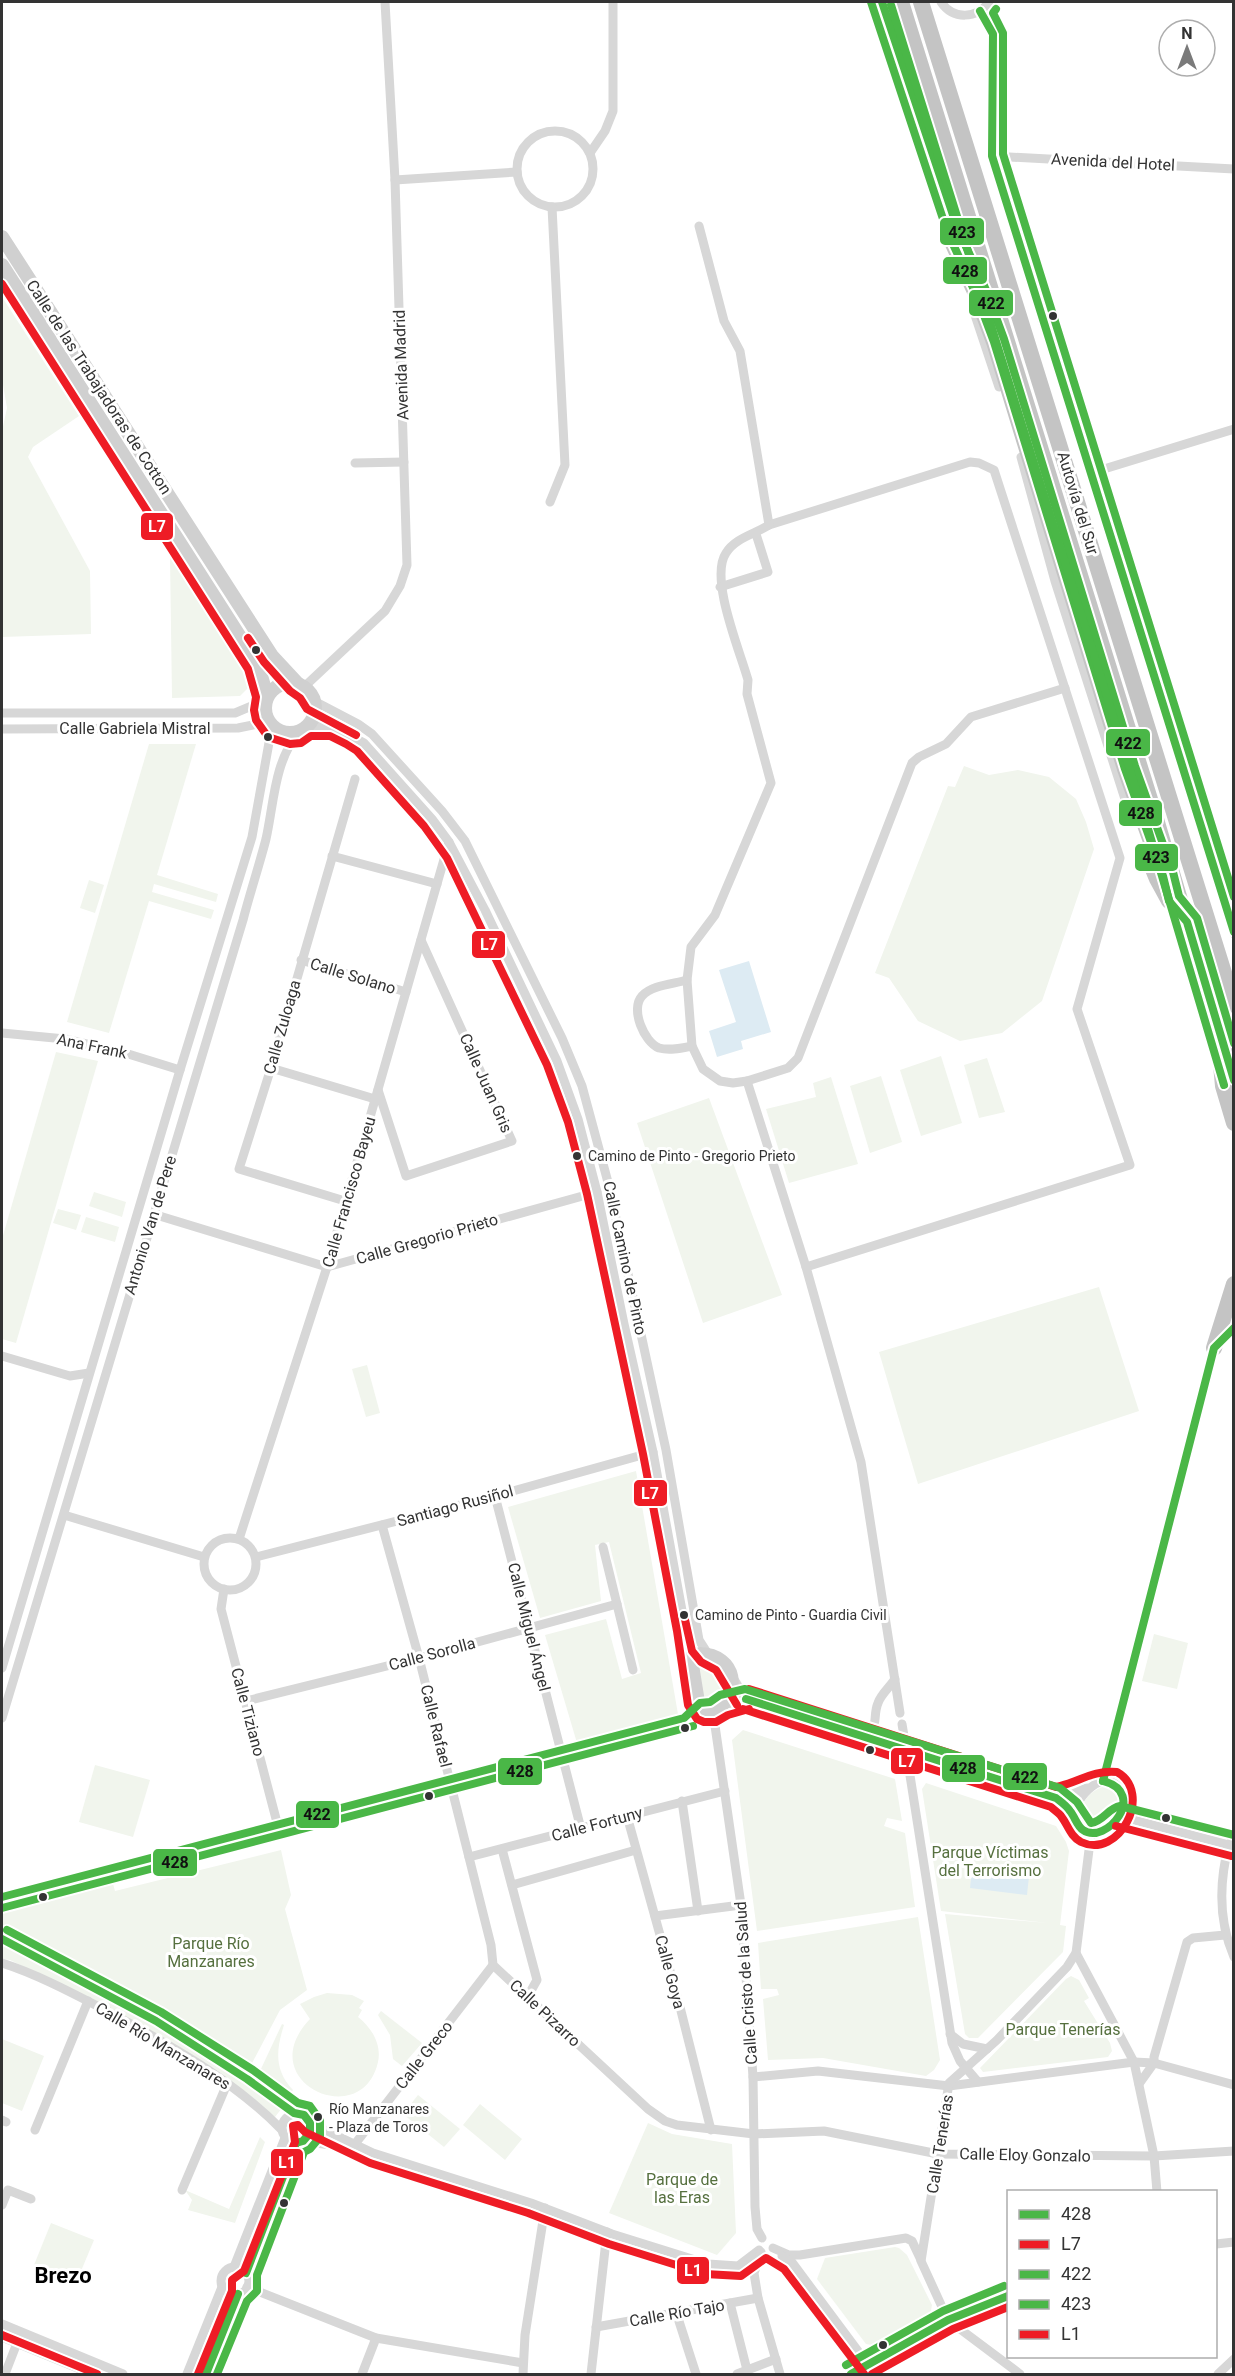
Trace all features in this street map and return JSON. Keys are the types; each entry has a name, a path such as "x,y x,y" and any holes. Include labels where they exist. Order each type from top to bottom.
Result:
{"highway":[{"name":"Autovía del Sur","path":"900,2 1020,380 1187,922 1233,1082"},
{"name":"Autovía del Sur","path":"921,2 1233,1005"},
{"path":"947,231 976,294 994,342 1125,769 1163,876 1169,901"},
{"path":"1125,799 1156,879 1169,901 1187,922"},
{"path":"1217,1028 1223,1086 1233,1123"},
{"path":"1214,1348 1233,1284"},
{"path":"1214,1348 1233,1326"}],"street":[{"name":"Avenida Madrid","path":"301,686 385,611 399,586 407,565 395,180 385,2"},
{"path":"590,153 605,131 612,111 613,2"},
{"path":"871,2 1012,424 1055,581 1125,799"},
{"path":"941,2 948,10 961,15 980,11 989,2"},
{"path":"980,11 993,34 992,156 1233,934"},
{"path":"548,131 572,134 583,142 590,153 594,170 591,183 585,193 573,202 552,207 539,203 528,196 521,185 517,172 519,156 533,137 548,131"},
{"name":"Avenida del Hotel","path":"992,156 1233,169"},
{"path":"395,180 517,172"},
{"path":"550,502 565,465 552,207"},
{"path":"699,226 724,321 740,351 769,525"},
{"name":"Calle de las Trabajadoras de Cotton","path":"2,237 272,656 301,686"},
{"name":"Calle de las Trabajadoras de Cotton","path":"2,265 258,665 266,698"},
{"path":"1091,473 1233,429"},
{"path":"355,463 404,462"},
{"path":"806,1267 1131,1165 1077,1009 1120,858 1065,688 994,470 979,463 970,462 769,525 756,534 739,540 726,553 720,569 720,587 748,680 747,694 771,783 715,915 691,947 687,980 692,1046 703,1069 720,1081 733,1083 747,1081 788,1068 798,1058 912,764 919,757 946,744 971,717 1065,688"},
{"path":"720,587 768,572 756,534"},
{"path":"284,684 301,686 314,701 315,715 303,730 282,733 270,724 264,710 266,698 271,691 284,684"},
{"name":"Calle Gabriela Mistral","path":"2,713 235,713 266,698"},
{"name":"Calle Camino de Pinto","path":"314,701 372,734 442,811 465,841 562,1038 582,1086 609,1186 663,1439 699,1640 708,1654"},
{"name":"Calle Gabriela Mistral","path":"2,729 238,728 270,724"},
{"name":"Antonio Van de Pere","path":"2,1668 50,1512 83,1391 252,837 270,724"},
{"name":"Calle Camino de Pinto","path":"303,730 332,726 364,743 432,819 449,842 485,910 557,1061 578,1119 597,1191 653,1452 692,1665"},
{"name":"Antonio Van de Pere","path":"2,1718 266,840 280,761 287,746 303,730"},
{"name":"Calle Zuloaga","path":"345,1201 239,1169 271,1068 355,779"},
{"name":"Calle Francisco Bayeu","path":"239,1539 327,1267 449,842"},
{"path":"332,855 437,884"},
{"name":"Calle Juan Gris","path":"376,1095 406,1176 512,1141 421,940"},
{"name":"Calle Solano","path":"301,960 406,992"},
{"path":"687,980 653,989 642,996 636,1006 636,1016 653,1045 662,1049 692,1046"},
{"name":"Ana Frank","path":"2,1033 65,1039 125,1053 180,1070"},
{"path":"271,1068 376,1095"},
{"path":"747,1081 806,1267 861,1462 900,1713"},
{"name":"Calle Gregorio Prieto","path":"327,1267 597,1191"},
{"path":"153,1214 327,1267"},
{"path":"1103,1781 1214,1348"},
{"path":"2,1356 70,1376 89,1373"},
{"path":"70,1376 83,1391"},
{"name":"Santiago Rusiñol","path":"256,1557 382,1526 653,1452"},
{"name":"Calle Miguel Ángel","path":"495,1496 581,1828"},
{"path":"64,1515 204,1557"},
{"name":"Calle Rafael","path":"382,1526 452,1788"},
{"path":"221,1539 239,1539 246,1543 256,1557 254,1574 250,1582 235,1590 224,1589 211,1583 206,1576 204,1557 213,1543 221,1539"},
{"path":"603,1547 633,1670"},
{"name":"Calle Tiziano","path":"224,1589 221,1609 280,1834"},
{"name":"Calle Sorolla","path":"246,1701 530,1629 617,1604"},
{"path":"746,1699 723,1662 708,1654 700,1653 692,1665 698,1702 714,1710 746,1699 1056,1798 1068,1807 1084,1832 1091,1834 1110,1827 1119,1816 1124,1800 1120,1788 1114,1782 1103,1781 1073,1794 1056,1798"},
{"path":"2,1908 693,1726 730,1696 732,1676"},
{"path":"842,1729 864,1730 874,1726 878,1702 895,1679"},
{"name":"Calle Cristo de la Salud","path":"714,1710 741,1905 753,2077 755,2206 757,2229 762,2238"},
{"path":"902,1724 906,1743 982,1768 1002,1777 1010,1784"},
{"path":"906,1750 950,2034 955,2052 978,2082"},
{"path":"1075,1817 1079,1800 1089,1787"},
{"path":"452,1788 494,1965"},
{"name":"Calle Fortuny","path":"469,1857 725,1791"},
{"path":"682,1801 698,1911"},
{"name":"Calle Goya","path":"627,1816 711,2130"},
{"path":"1119,1816 1232,1843 1220,1888 1225,1935 1233,1957"},
{"name":"Calle Tenerías","path":"921,2261 949,2086 1063,1971 1076,1953 1091,1834"},
{"path":"502,1849 537,1980 528,1996"},
{"path":"512,1885 636,1850"},
{"path":"655,1916 741,1905"},
{"path":"1140,2084 1154,2063 1187,1942 1193,1938 1225,1935"},
{"name":"Calle Río Manzanares","path":"2,1939 156,2021 247,2079 294,2113"},
{"path":"1076,1953 1085,1974 1134,2062 1154,2156 1157,2190"},
{"name":"Calle Río Manzanares","path":"2,1963 28,1971 151,2035 227,2084 263,2111 283,2134"},
{"name":"Calle Pizarro","path":"494,1965 648,2109 665,2121 711,2130 754,2134"},
{"name":"Calle Greco","path":"355,2144 494,1965"},
{"path":"1063,1971 1071,1970 1085,1974"},
{"path":"35,2130 88,2001"},
{"path":"950,2034 963,2044 987,2049"},
{"path":"753,2077 818,2071 949,2086 1134,2062 1154,2063 1233,2085"},
{"path":"182,2190 227,2084"},
{"path":"234,2267 283,2134 282,2123 287,2116 294,2113 304,2115 310,2123 373,2153 545,2208 607,2232 708,2264 738,2266 760,2251"},
{"path":"247,2287 246,2273 299,2142 310,2133 310,2123"},
{"name":"Calle Eloy Gonzalo","path":"754,2134 824,2131 938,2154 1154,2156 1233,2151"},
{"path":"283,2134 299,2142 337,2146 355,2144"},
{"path":"2,2205 8,2190 31,2199"},
{"path":"523,2374 532,2288 545,2208"},
{"path":"591,2374 607,2232"},
{"path":"773,2249 773,2242 770,2238 762,2238 758,2245 760,2251 754,2273 758,2298 780,2374"},
{"path":"760,2251 765,2253 773,2249 789,2255 906,2238 912,2241 948,2320 1020,2374"},
{"path":"1217,2244 1233,2242"},
{"path":"773,2249 791,2261 875,2374"},
{"path":"187,2374 222,2287 222,2276 226,2270 234,2267 246,2273"},
{"path":"222,2287 229,2293 238,2294"},
{"path":"206,2374 238,2294 247,2287"},
{"path":"247,2287 376,2338 523,2363"},
{"path":"851,2374 948,2320 1007,2296"},
{"name":"Calle Río Tajo","path":"596,2327 758,2298"},
{"path":"730,2303 742,2372 777,2359"},
{"path":"676,2312 696,2374"},
{"path":"2,2324 123,2374"},
{"path":"2,2337 92,2374"},
{"path":"362,2374 376,2338"},
{"path":"5,2374 17,2343"},
{"path":"1218,2374 1232,2364"}],"green space":[{"path":"2,297 79,416 33,447 28,457 90,571 91,634 2,637 2,431 7,408 2,379"},
{"path":"170,557 250,677 250,686 240,696 172,698"},
{"path":"149,744 196,744 157,875 218,894 216,902 154,884 152,892 214,910 211,919 149,901 109,1033 67,1022"},
{"path":"964,766 989,775 1018,770 1049,777 1076,799 1094,849 1042,1001 1002,1033 960,1041 918,1021 889,978 875,973 948,786 955,787"},
{"path":"89,880 104,885 95,913 80,908"},
{"path":"56,1052 98,1061 16,1343 2,1339 2,1239"},
{"path":"941,1056 962,1123 921,1136 900,1070"},
{"path":"987,1058 1005,1112 979,1118 964,1065"},
{"path":"881,1076 902,1142 870,1153 850,1086"},
{"path":"831,1077 858,1164 789,1183 766,1109 816,1097 813,1083"},
{"path":"709,1098 782,1295 703,1323 637,1123"},
{"path":"94,1192 126,1202 122,1217 89,1206"},
{"path":"58,1209 81,1215 76,1230 53,1223"},
{"path":"86,1217 119,1227 115,1242 81,1232"},
{"path":"1099,1287 1139,1411 918,1484 879,1352"},
{"path":"367,1365 380,1413 366,1417 352,1369"},
{"path":"636,1471 679,1720 577,1743 545,1635 606,1619 622,1679 641,1673 609,1542 595,1545 601,1601 540,1618 508,1507"},
{"path":"1154,1634 1188,1643 1177,1689 1142,1681"},
{"path":"702,1659 719,1667 726,1678 724,1692 712,1707 704,1704 697,1665"},
{"path":"743,1730 895,1779 902,1821 887,1818 884,1826 905,1833 915,1907 757,1931 732,1740"},
{"path":"95,1765 150,1780 133,1837 79,1822"},
{"name":"Parque Víctimas del Terrorismo","path":"926,1783 1056,1826 1069,1851 1060,1925 1066,1926 1063,1952 978,2038 969,2038 965,2034 945,1914 1048,1923 941,1911 922,1789"},
{"path":"1106,1786 1117,1791 1115,1812 1112,1818 1101,1826 1087,1828 1080,1820 1084,1802 1095,1790"},
{"name":"Parque Río Manzanares","path":"281,1850 291,1895 285,1909 307,1990 280,2010 250,2067 2,1935 2,1912 112,1880 115,1891"},
{"path":"918,1917 940,2060 934,2070 926,2076 823,2058 768,2060 763,1999 779,1995 777,1989 761,1989 758,1943"},
{"path":"2,1942 146,2018 225,2067 282,2108 275,2117 183,2052 43,1976 10,1960 2,1959"},
{"name":"Parque Tenerías","path":"1071,1976 1079,1980 1089,1998 1084,2001 1110,2043 1112,2051 1108,2057 983,2072 980,2068"},
{"path":"327,1993 352,1995 364,2001 359,2008 362,2010 358,2017 371,2031 377,2042 378,2062 368,2083 352,2094 334,2096 316,2091 301,2079 293,2062 295,2042 310,2019 300,2004"},
{"path":"381,2011 422,2043 402,2066 393,2059 390,2035 378,2015"},
{"path":"282,2024 284,2025 278,2059 282,2075 293,2090 291,2093 260,2071"},
{"path":"2,2039 44,2056 22,2111 2,2103"},
{"path":"418,2095 460,2129 444,2147 403,2114"},
{"path":"480,2104 522,2139 505,2160 463,2125"},
{"name":"Parque de las Eras","path":"648,2123 672,2134 732,2144 736,2233 717,2255 609,2213"},
{"path":"260,2137 265,2142 235,2223 188,2210 192,2200 185,2190 229,2209"},
{"path":"51,2223 94,2240 76,2283 34,2265"},
{"path":"895,2247 907,2255 932,2305 930,2316 877,2346 866,2344 817,2279 825,2258"}],"shaded area":[{"path":"749,961 771,1032 741,1041 743,1049 717,1057 709,1031 736,1022 719,970"},
{"path":"972,1869 1029,1876 1027,1895 970,1888"}],"transit line":[{"name":"428","path":"871,2 947,231 976,294 994,342 1125,769 1163,876 1169,901 1187,922 1234,1080"},
{"name":"422","path":"882,2 957,227 986,290 1004,339 1135,766 1173,872 1179,896 1197,918 1234,1043"},
{"name":"423","path":"891,5 1143,812 1224,1085"},
{"name":"422","path":"996,9 993,13 1003,33 1003,154 1234,897"},
{"name":"428","path":"980,11 993,34 992,156 1234,932"},
{"name":"L7","path":"2,284 248,669 256,697 254,710 256,720 268,737 290,744 301,743 311,736 330,736 357,751 424,826 447,858 547,1065 568,1122 587,1194 643,1454 677,1631 688,1705 697,1719 704,1722 716,1722 728,1715 749,1709"},
{"name":"L7","path":"248,638 264,662 290,691 300,698 307,709 356,735"},
{"name":"428","path":"1103,1781 1214,1348 1234,1328"},
{"name":"L7","path":"684,1615 692,1651 701,1662 716,1670 737,1705"},
{"name":"422","path":"2,1897 684,1718 700,1703 710,1702 720,1695 745,1689 1060,1788 1077,1802 1091,1823 1120,1806 1234,1835"},
{"name":"L7","path":"743,1709 1051,1807 1081,1842 1095,1845 1108,1842 1127,1822 1132,1808 1132,1794 1128,1782 1117,1772 1100,1773 1056,1787 749,1689"},
{"name":"428","path":"746,1699 1056,1798 1068,1809 1083,1830 1092,1833 1102,1831 1112,1825 1123,1806 1123,1796 1116,1787 1103,1781"},
{"name":"428","path":"2,1908 693,1726"},
{"name":"L7","path":"1116,1826 1231,1856"},
{"name":"422","path":"7,1930 161,2012 253,2070 298,2103 310,2106 320,2120 320,2137 310,2149 304,2152 257,2275 257,2291 247,2301 217,2374"},
{"name":"428","path":"2,1939 156,2021 247,2079 294,2113 304,2115 310,2123 310,2133 303,2141 296,2143"},
{"name":"L1","path":"198,2374 232,2291 232,2280 244,2271 295,2142 293,2126 298,2125 305,2132 370,2163 528,2213 609,2244 705,2274 741,2276 766,2258 784,2269 864,2374"},
{"name":"428","path":"246,2273 296,2143"},
{"name":"422","path":"846,2365 943,2311 1004,2286"},
{"name":"428","path":"206,2374 238,2294"},
{"name":"428","path":"851,2374 948,2320 1007,2296"},
{"name":"L1","path":"872,2374 953,2329 1007,2307"},
{"name":"L1","path":"2,2335 97,2374"}],"place":[{"name":"Camino de Pinto - Gregorio Prieto","path":"577,1156"},
{"name":"Camino de Pinto - Guardia Civil","path":"684,1615"},
{"name":"Río Manzanares - Plaza de Toros","path":"318,2117"}],"district":[{"name":"Brezo","path":"63,2275"}]}
